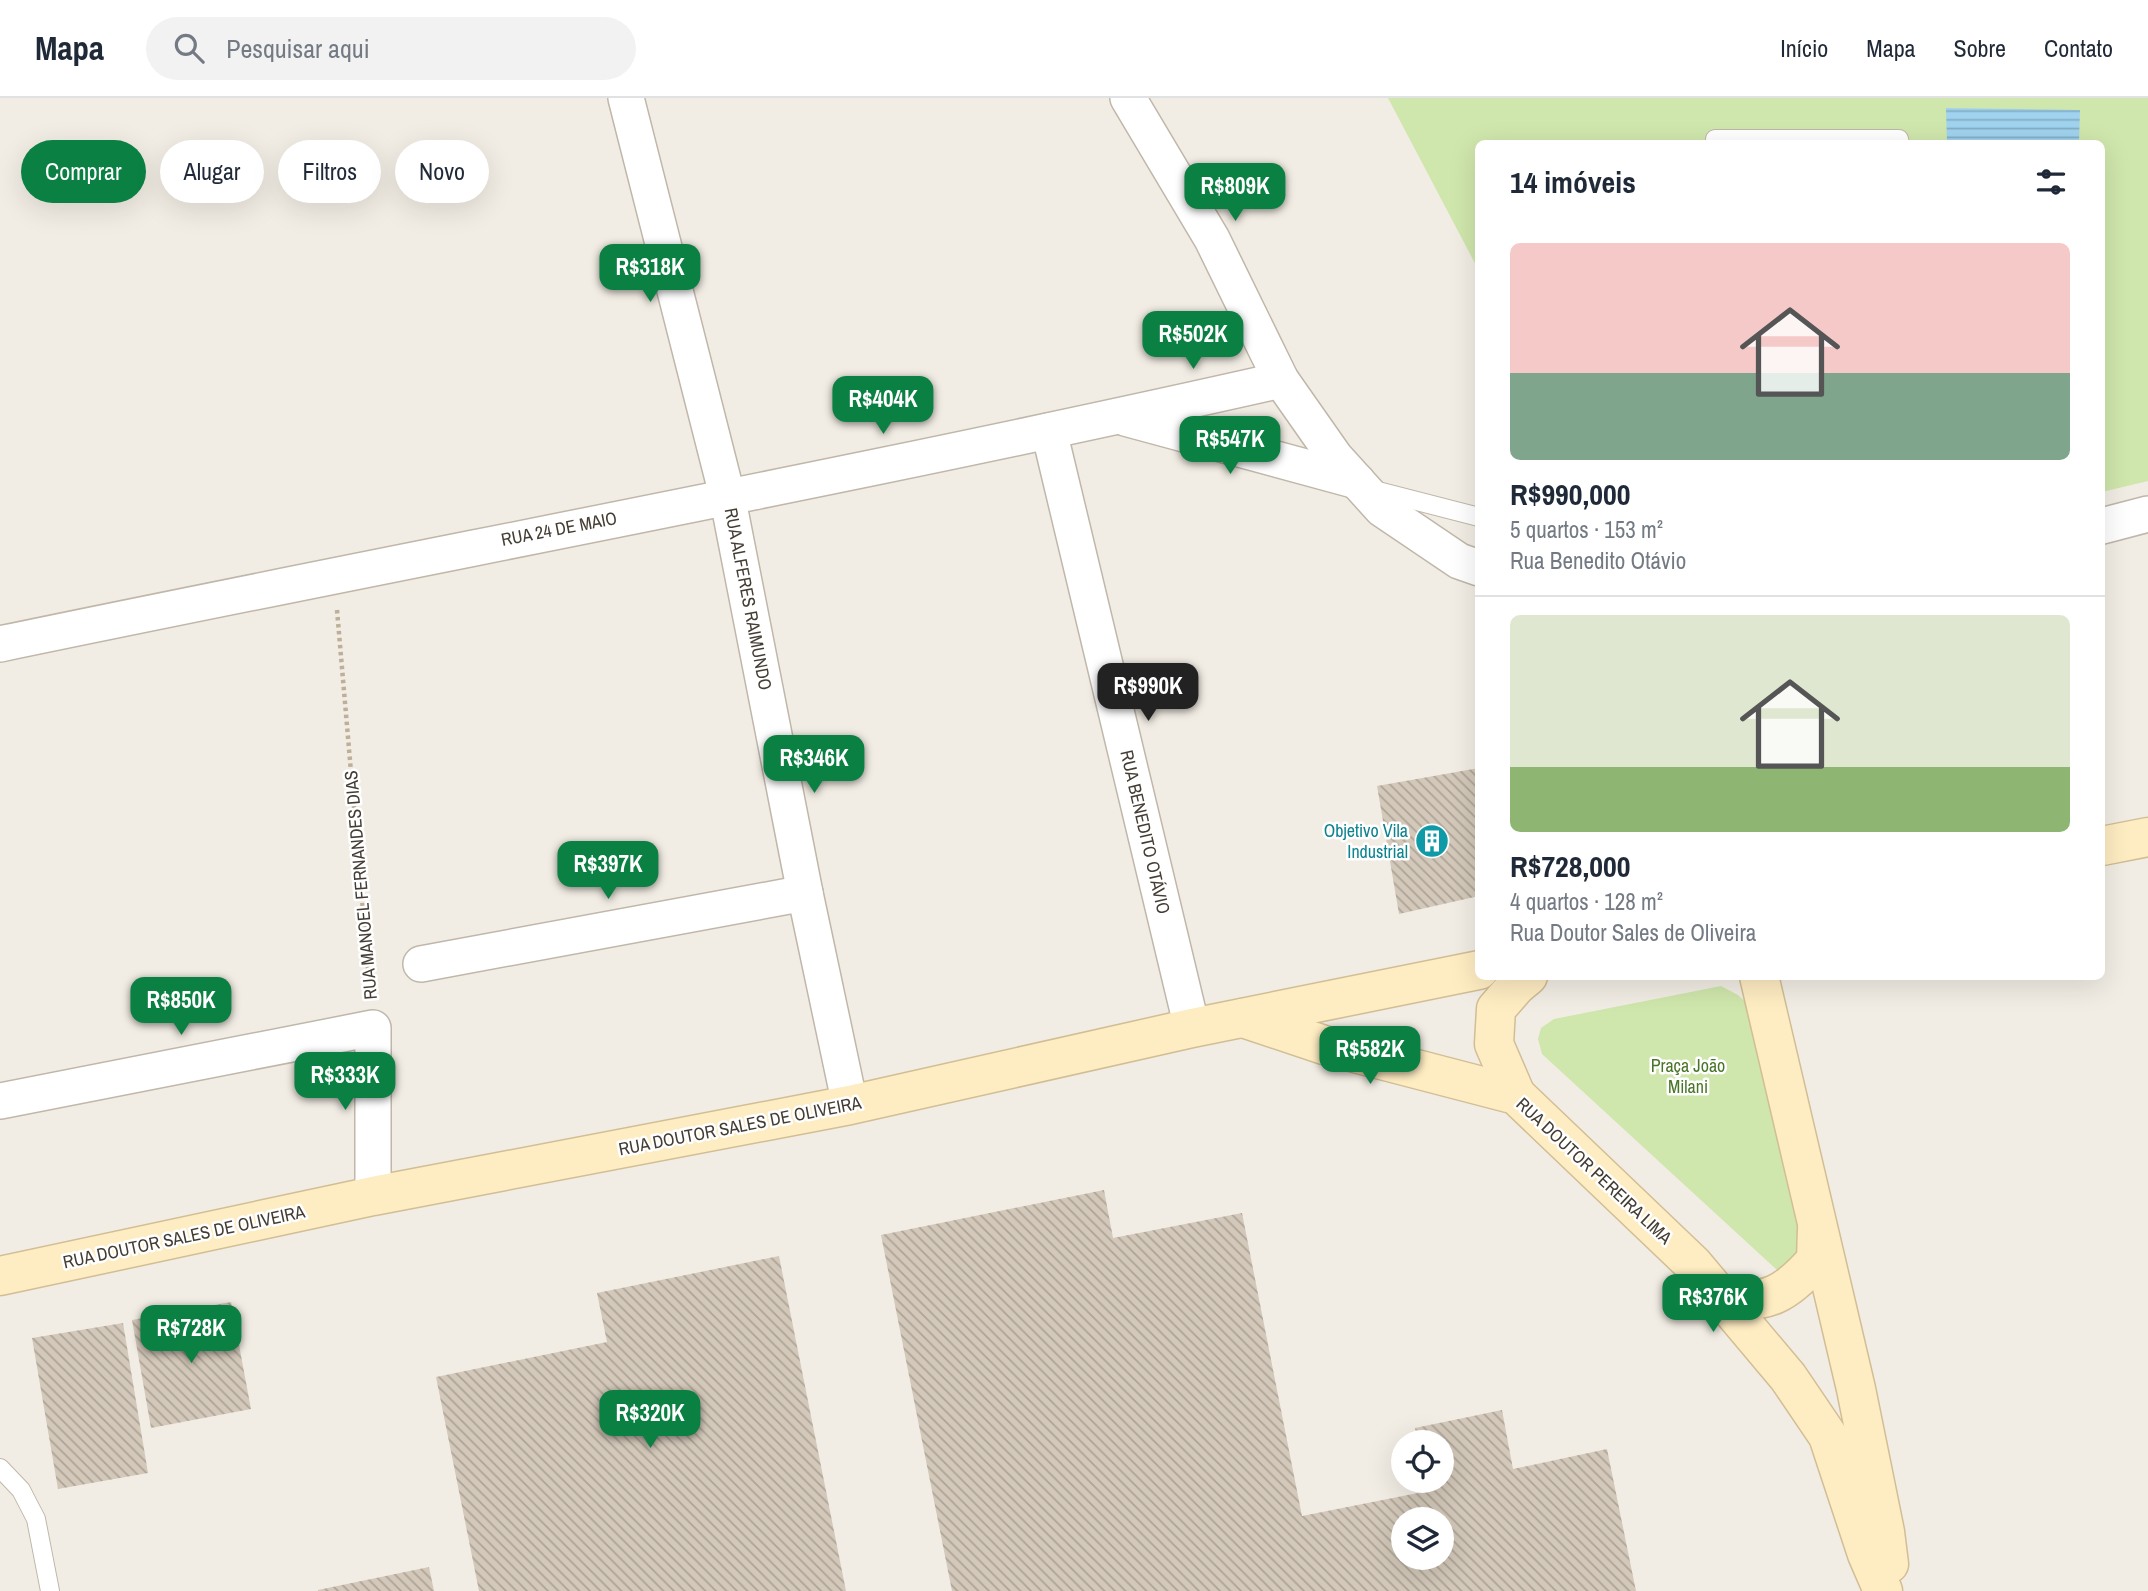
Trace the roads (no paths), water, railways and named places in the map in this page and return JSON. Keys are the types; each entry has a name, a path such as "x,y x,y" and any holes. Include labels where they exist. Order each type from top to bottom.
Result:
{"main road":[{"path":"2105,845 2148,837"},
{"name":"RUA DOUTOR SALES DE OLIVEIRA","path":"0,1276 373,1196 850,1105 1192,1028 1475,971"},
{"path":"1516,1095 1494,1044 1496,1009 1524,980"},
{"path":"1760,980 1856,1389 1885,1532 1889,1591"},
{"name":"RUA DOUTOR PEREIRA LIMA","path":"1241,1018 1324,1045 1516,1095 1693,1264 1788,1377 1828,1436 1850,1506 1883,1591"},
{"path":"1724,1300 1746,1302 1780,1294 1816,1260 1817,1227"}],"street":[{"name":"RUA ALFERES RAIMUNDO","path":"626,98 727,495 805,893 850,1105"},
{"path":"1128,98 1212,239 1282,380 1335,457 1382,509 1459,561 1475,567"},
{"name":"RUA 24 DE MAIO","path":"0,644 334,574 1118,417 1282,380"},
{"name":"RUA 24 DE MAIO","path":"1118,417 1361,484"},
{"name":"RUA BENEDITO OTÁVIO","path":"1049,431 1192,1028"},
{"path":"2105,525 2148,514"},
{"path":"421,964 805,893"},
{"path":"0,1101 373,1028 373,1196"}],"lane":[{"path":"1715,140 1762,140"},
{"path":"1854,140 1899,140"},
{"path":"1361,484 1475,516"},
{"path":"0,1468 21,1490 36,1519 50,1591"}],"water":[{"path":"1946,108 2080,110 2079,140 1947,140"}],"place":[{"name":"Objetivo Vila Industrial","path":"1432,841"}],"park label":[{"name":"Praça João Milani","path":"1688,1076"}]}
